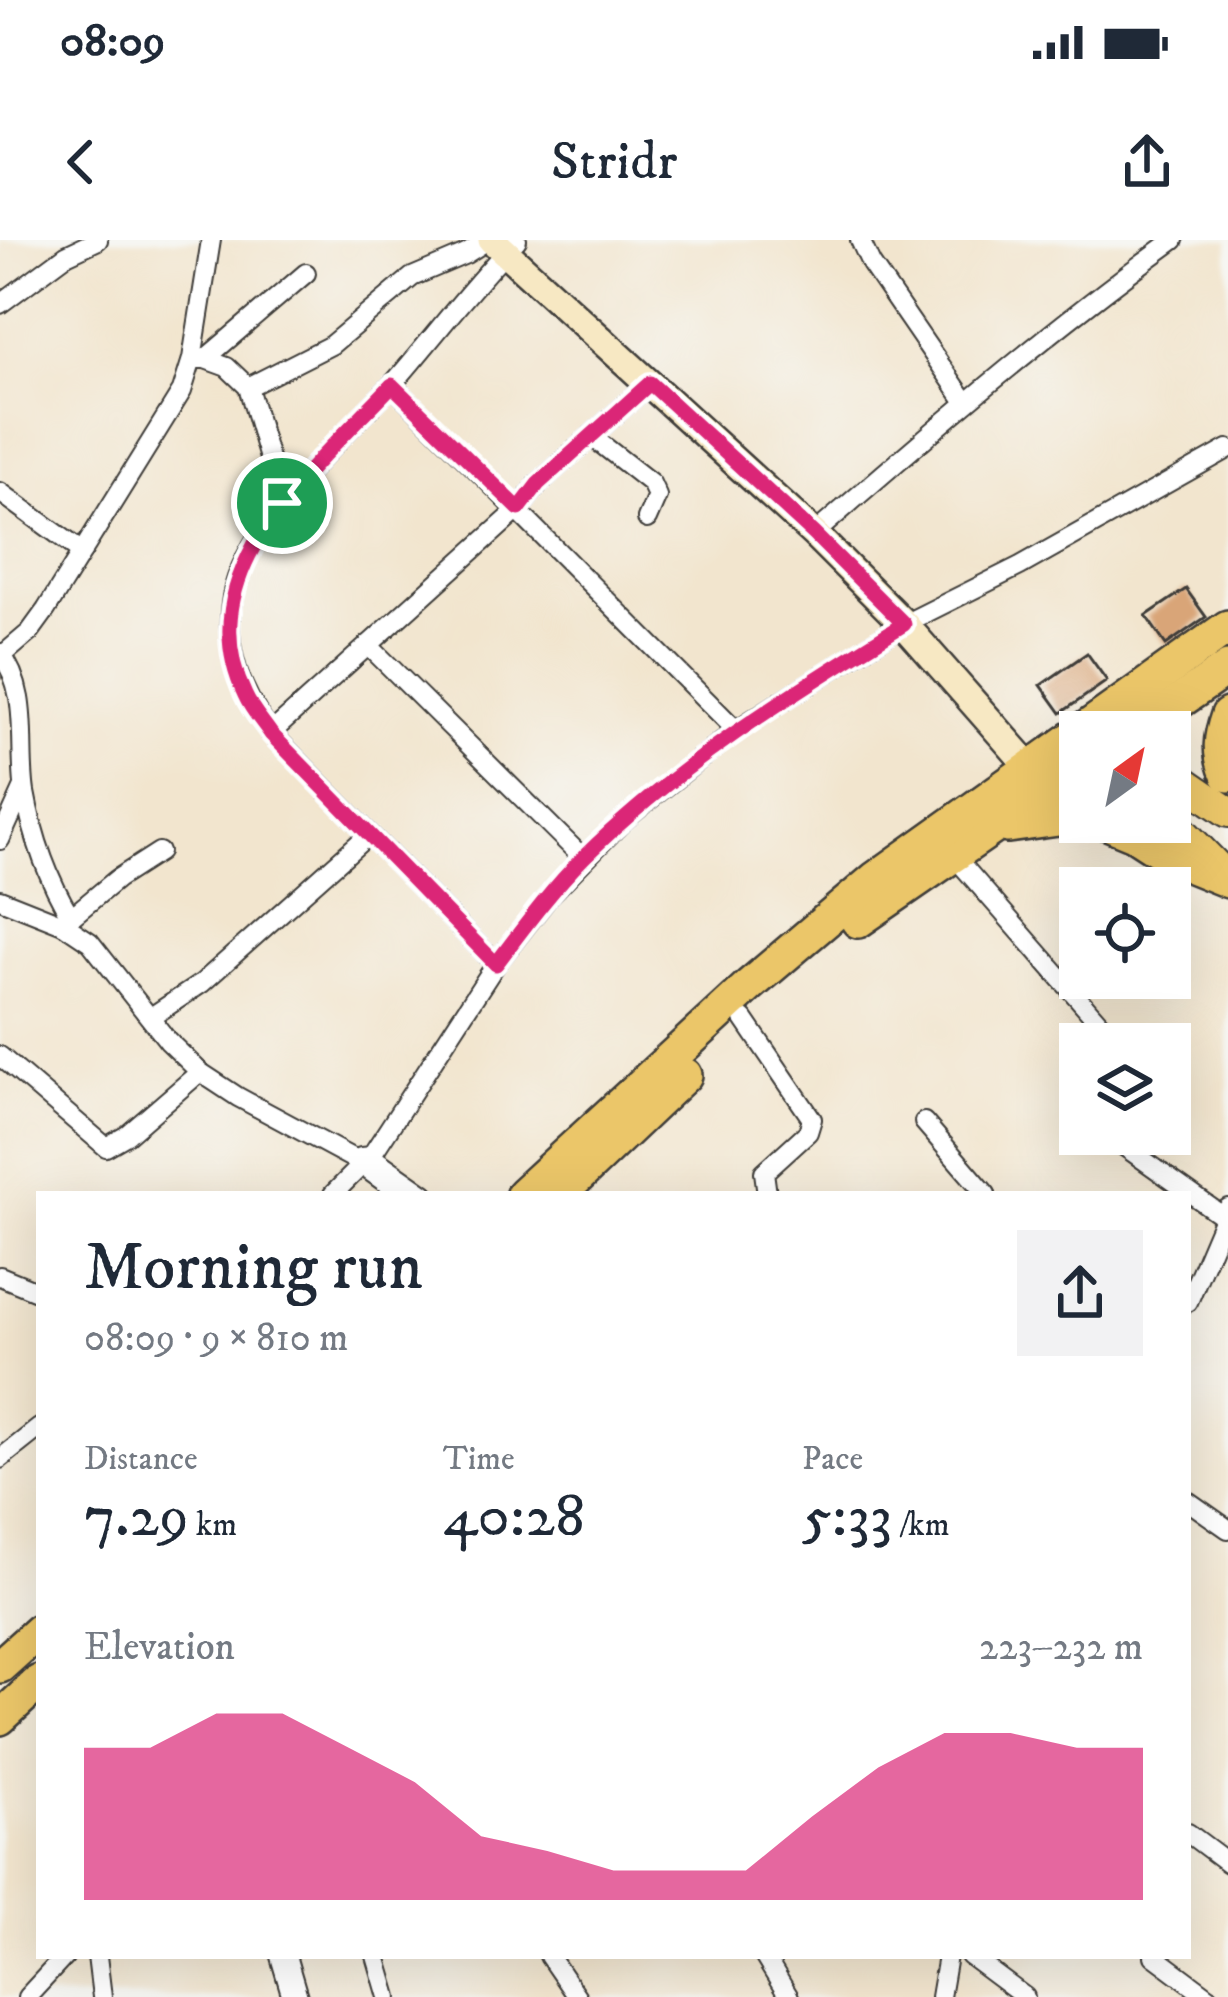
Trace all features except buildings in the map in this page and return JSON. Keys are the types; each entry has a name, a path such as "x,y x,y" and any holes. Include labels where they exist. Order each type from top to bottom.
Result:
{"highway":[{"path":"1127,711 1228,627"},
{"path":"1141,711 1228,668"},
{"path":"1228,715 1220,737 1220,757 1228,775"},
{"path":"526,1191 875,878 1029,766 1059,751"},
{"path":"563,1191 744,1019 880,904 1059,783"},
{"path":"994,829 1059,819"},
{"path":"1148,843 1171,858 1228,879"},
{"path":"0,1666 36,1633"},
{"path":"0,1718 36,1685"}],"main road":[{"path":"501,243 814,534 904,624 1029,766"},
{"path":"1191,786 1228,812"},
{"path":"1191,840 1228,879"}],"street":[{"path":"0,304 66,255 98,240"},
{"path":"211,240 198,359 182,392 31,632 2,654 20,701 24,787 39,852 67,920 98,949 200,1072 419,1191"},
{"path":"860,240 871,264 966,402"},
{"path":"814,534 966,402 1174,240"},
{"path":"248,387 332,345 412,277 501,243"},
{"path":"496,964 271,734 246,698 235,669 230,620 238,575 282,503 392,385 501,243"},
{"path":"198,359 306,274"},
{"path":"198,359 227,368 248,387 282,503"},
{"path":"271,734 650,383"},
{"path":"392,385 736,730"},
{"path":"591,436 651,483 657,496 647,519"},
{"path":"337,1191 496,964 583,858 736,730 904,624 1020,566 1228,449"},
{"path":"0,492 82,552"},
{"path":"368,645 583,858"},
{"path":"0,839 24,787"},
{"path":"151,1017 202,983 367,836"},
{"path":"67,920 160,852"},
{"path":"954,856 1100,1023"},
{"path":"0,899 67,920"},
{"path":"744,1019 812,1119 808,1132 764,1172 767,1191"},
{"path":"0,1056 106,1147 127,1136 200,1072"},
{"path":"924,1122 983,1191"},
{"path":"1138,1155 1226,1213 1191,1295"},
{"path":"362,1161 397,1191"},
{"path":"0,1276 36,1291"},
{"path":"0,1459 36,1430"},
{"path":"1191,1503 1228,1529"},
{"path":"1191,1835 1228,1863"},
{"path":"27,1997 61,1959"},
{"path":"97,1959 102,1997"},
{"path":"284,1959 295,1997"},
{"path":"377,1959 388,1997"},
{"path":"551,1959 577,1997"},
{"path":"766,1959 789,1997"},
{"path":"940,1997 946,1959"},
{"path":"974,1959 1025,1997"},
{"path":"1158,1959 1209,1997"}],"route":[{"path":"650,383 904,624 736,730 623,821 550,895 496,964 271,734 246,698 235,669 232,592 253,546 282,503 392,385 519,509 538,484 650,383"}]}
